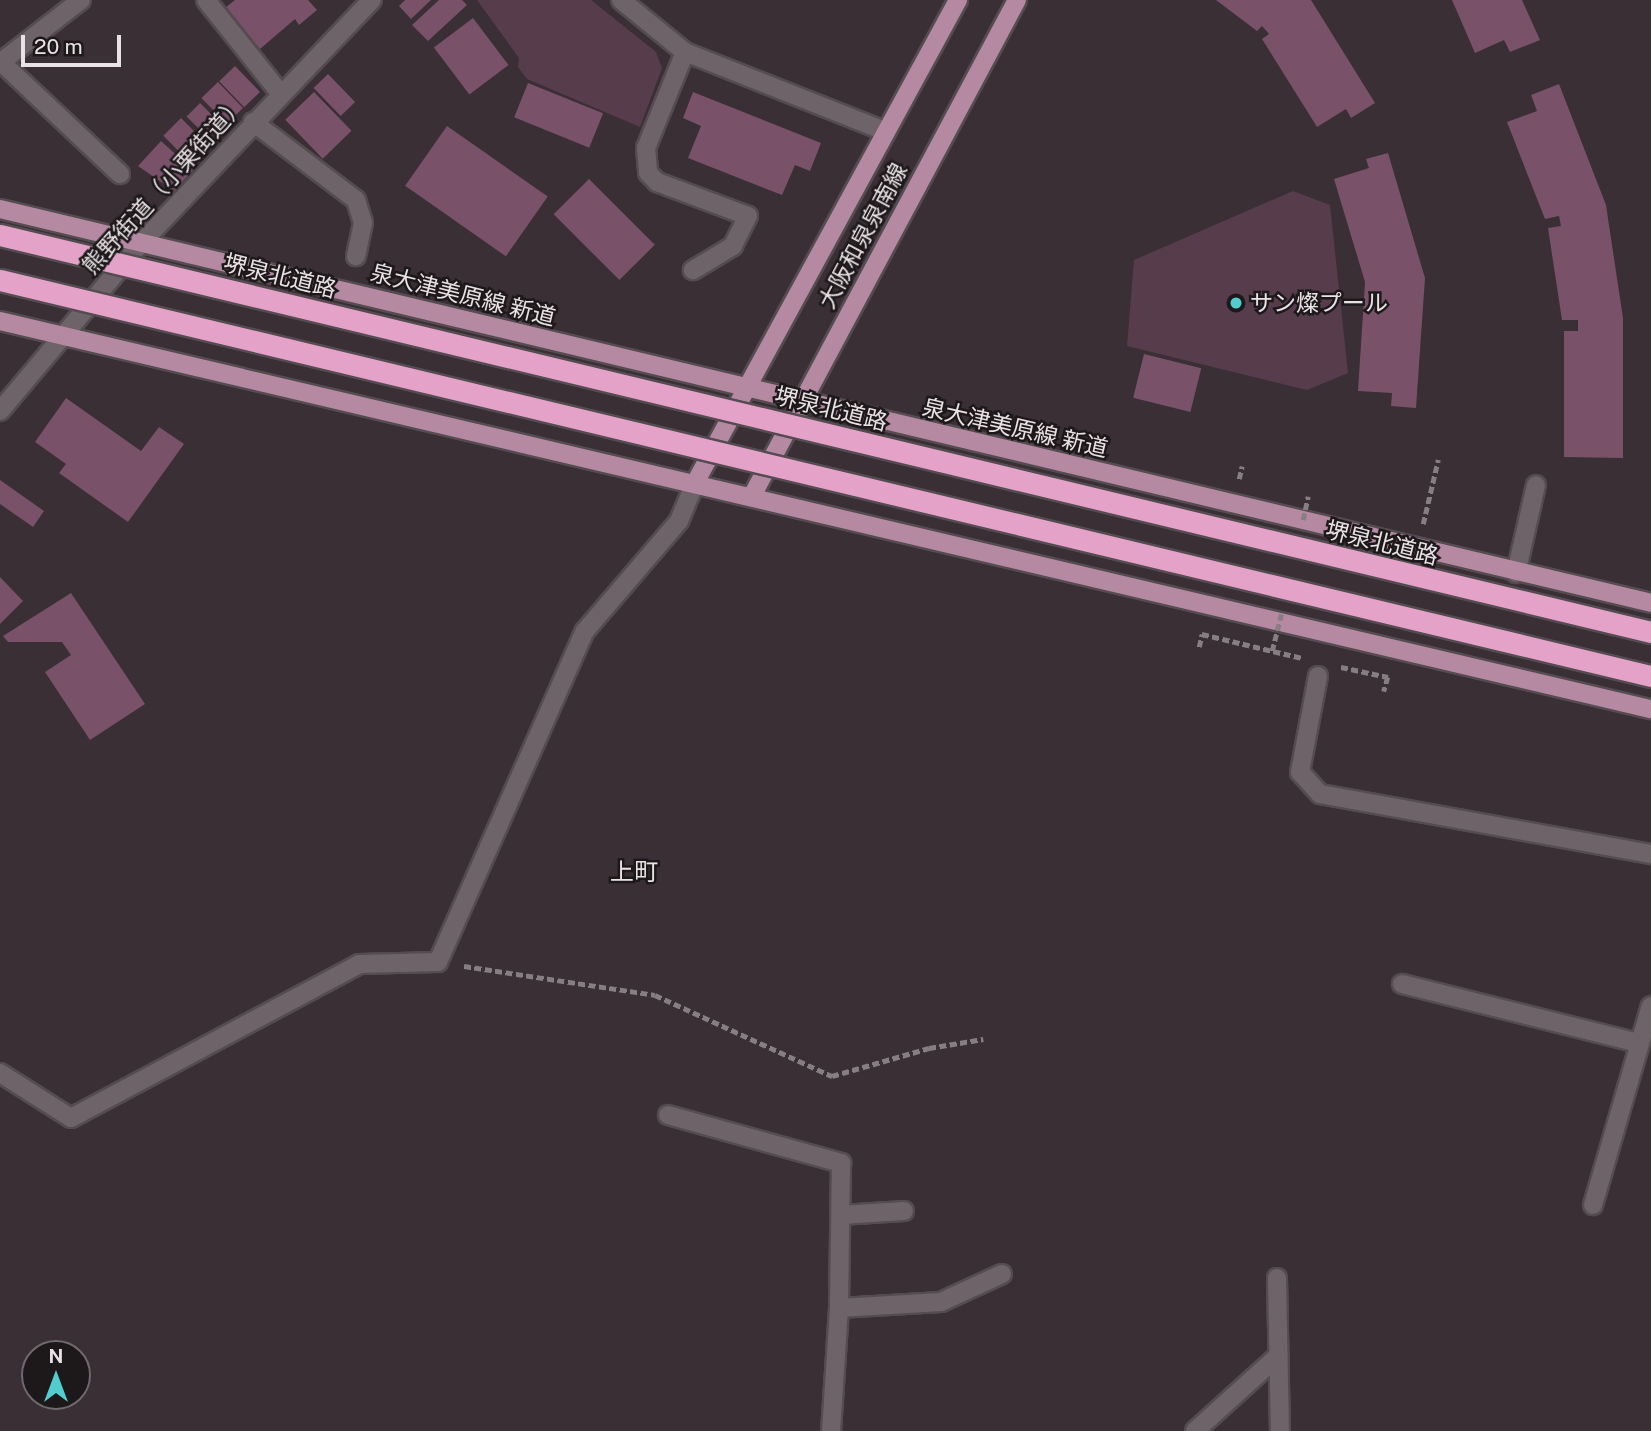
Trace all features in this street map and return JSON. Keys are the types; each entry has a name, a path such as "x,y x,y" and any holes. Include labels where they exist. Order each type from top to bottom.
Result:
{"highway":[{"name":"堺泉北道路","path":"0,235 1651,632"},
{"path":"0,281 1651,676"}],"main road":[{"name":"大阪和泉泉南線","path":"695,483 958,0"},
{"name":"大阪和泉泉南線","path":"752,496 1017,0"},
{"name":"泉大津美原線 新道","path":"0,209 1516,573 1651,603"},
{"path":"0,321 1651,709"}],"street":[{"path":"81,0 1,61 121,174"},
{"path":"206,0 280,93"},
{"name":"熊野街道（小栗街道）","path":"0,411 142,242 280,93 372,0"},
{"path":"621,0 685,52 885,131"},
{"path":"685,52 646,148 648,173 656,182 748,216 733,246 693,270"},
{"path":"253,122 356,200 363,223 356,256"},
{"path":"0,1073 71,1118 359,964 438,962 585,631 679,521 695,483"},
{"path":"1516,573 1536,485"},
{"path":"1318,676 1300,772 1320,794 1651,854"},
{"path":"1402,984 1639,1042"},
{"path":"1593,1205 1651,1006"},
{"path":"668,1115 841,1163 839,1308 831,1431"},
{"path":"841,1215 904,1211"},
{"path":"839,1308 942,1302 1002,1274"},
{"path":"1277,1278 1280,1431"},
{"path":"1195,1431 1278,1356"}],"path":[{"path":"1422,525 1438,460"},
{"path":"1239,480 1242,466"},
{"path":"1199,647 1202,634 1272,651"},
{"path":"1384,691 1388,677"},
{"path":"438,962 655,995 832,1076 929,1048 983,1039"}],"shaded area":[{"path":"477,0 591,0 656,52 662,68 640,127 527,79 518,67 519,58"},
{"name":"サン燦プール","path":"1293,191 1330,205 1348,373 1307,390 1127,346 1134,260"}],"building":[{"path":"235,0 308,0 317,10 299,25 295,19 260,49 225,8"},
{"path":"405,0 431,0 411,19 399,6"},
{"path":"439,0 462,0 467,5 428,41 412,25"},
{"path":"1216,0 1311,0 1375,103 1351,118 1346,109 1317,127 1262,39 1269,34 1262,26 1257,31"},
{"path":"1452,0 1522,0 1540,40 1510,52 1504,40 1475,53"},
{"path":"473,18 509,65 469,95 434,47"},
{"path":"235,66 260,92 244,107 219,81"},
{"path":"328,74 355,102 341,116 314,88"},
{"path":"218,82 243,108 226,124 201,98"},
{"path":"528,83 603,113 589,148 514,117"},
{"path":"1559,84 1606,205 1623,318 1623,458 1564,457 1564,331 1578,331 1578,320 1562,320 1548,228 1561,226 1559,216 1545,219 1507,122 1537,111 1531,95"},
{"path":"314,92 352,131 323,159 285,120"},
{"path":"693,92 821,143 810,171 795,165 782,195 688,158 701,126 683,118"},
{"path":"200,103 222,125 208,138 187,116"},
{"path":"181,118 206,143 188,160 163,136"},
{"path":"447,126 548,197 506,256 405,186"},
{"path":"161,141 193,170 174,191 138,166"},
{"path":"1388,153 1425,278 1416,408 1391,406 1392,393 1358,391 1365,282 1334,179 1369,168 1366,159"},
{"path":"589,179 655,245 619,280 554,214"},
{"path":"1144,354 1201,368 1190,412 1133,398"},
{"path":"66,398 141,451 159,427 184,444 128,522 59,473 66,464 35,442"},
{"path":"0,480 44,511 33,527 0,504"},
{"path":"0,577 23,601 0,624"},
{"path":"71,593 145,704 90,740 45,672 71,655 62,642 8,642 3,636"}],"place":[{"name":"サン燦プール","path":"1236,303"}],"district":[{"name":"上町","path":"634,872"}]}
